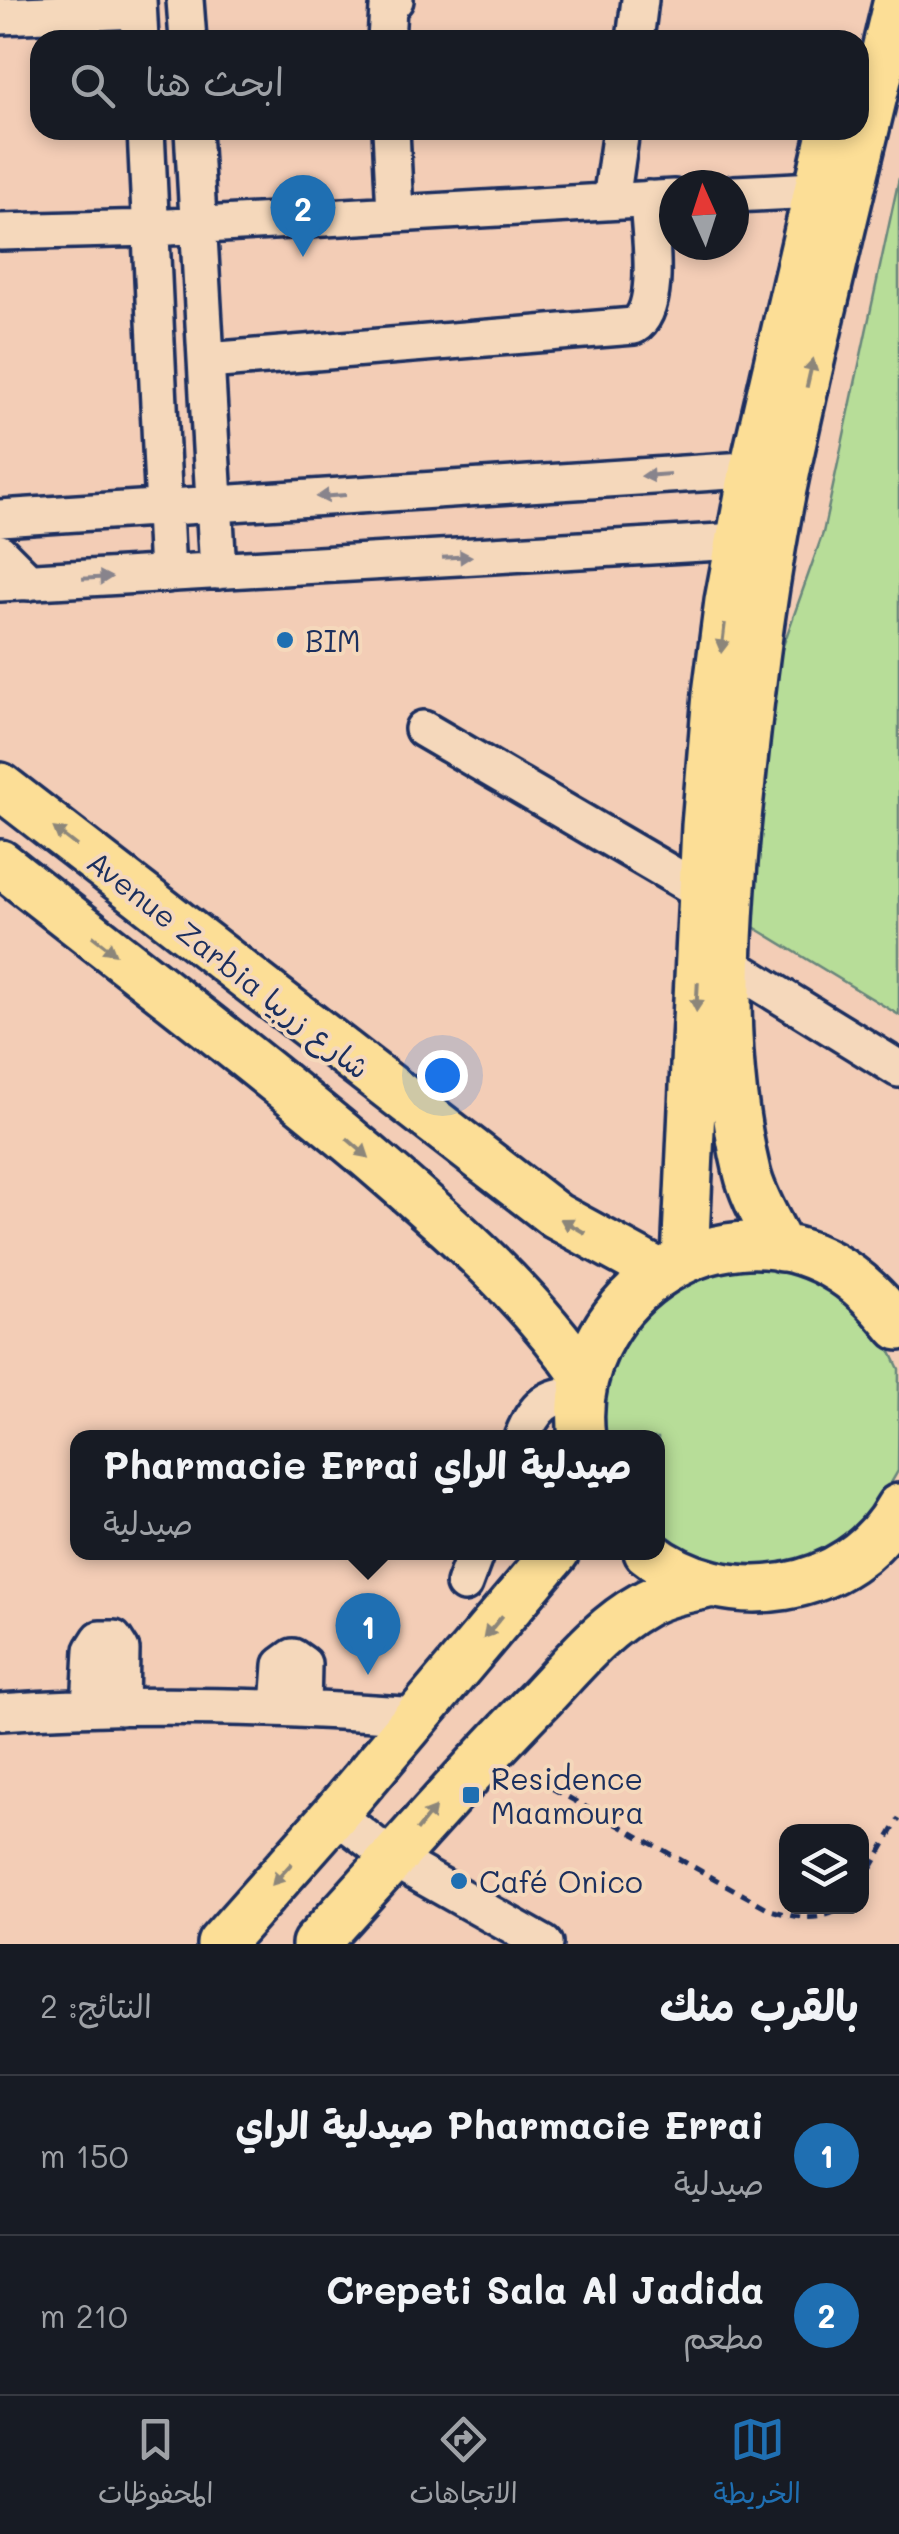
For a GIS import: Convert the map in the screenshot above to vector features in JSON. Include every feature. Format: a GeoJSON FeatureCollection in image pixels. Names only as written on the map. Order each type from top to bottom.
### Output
{"type":"FeatureCollection","features":[{"type":"Feature","properties":{"kind":"main road"},"geometry":{"type":"LineString","coordinates":[[858,30],[865,0]]}},
{"type":"Feature","properties":{"kind":"main road"},"geometry":{"type":"LineString","coordinates":[[869,100],[896,0]]}},
{"type":"Feature","properties":{"kind":"main road"},"geometry":{"type":"LineString","coordinates":[[672,1266],[716,694],[756,542],[815,190],[828,140]]}},
{"type":"Feature","properties":{"kind":"main road"},"geometry":{"type":"LineString","coordinates":[[770,468],[858,140]]}},
{"type":"Feature","properties":{"kind":"main road"},"geometry":{"type":"LineString","coordinates":[[756,542],[745,750],[732,863],[729,964],[733,1070],[748,1177],[781,1248]]}},
{"type":"Feature","properties":{"kind":"main road","name":"Avenue Zarbia شارع زربيا"},"geometry":{"type":"LineString","coordinates":[[0,786],[556,1216],[672,1266]]}},
{"type":"Feature","properties":{"kind":"main road","name":"Avenue Zarbia شارع زربيا"},"geometry":{"type":"LineString","coordinates":[[0,862],[328,1123],[459,1235],[535,1311],[583,1403]]}},
{"type":"Feature","properties":{"kind":"main road"},"geometry":{"type":"LineString","coordinates":[[583,1403],[596,1344],[614,1314],[672,1266],[716,1250],[748,1246],[781,1248],[829,1264],[871,1292],[899,1327]]}},
{"type":"Feature","properties":{"kind":"main road"},"geometry":{"type":"LineString","coordinates":[[657,1560],[708,1584],[734,1590],[762,1590],[817,1579],[862,1554],[899,1507]]}},
{"type":"Feature","properties":{"kind":"main road"},"geometry":{"type":"LineString","coordinates":[[220,1944],[549,1560]]}},
{"type":"Feature","properties":{"kind":"main road"},"geometry":{"type":"LineString","coordinates":[[315,1944],[393,1860],[434,1808],[618,1621],[664,1595],[708,1584]]}},
{"type":"Feature","properties":{"kind":"street"},"geometry":{"type":"LineString","coordinates":[[185,0],[187,30]]}},
{"type":"Feature","properties":{"kind":"street"},"geometry":{"type":"LineString","coordinates":[[387,30],[388,8],[395,0]]}},
{"type":"Feature","properties":{"kind":"street"},"geometry":{"type":"LineString","coordinates":[[636,30],[640,0]]}},
{"type":"Feature","properties":{"kind":"street"},"geometry":{"type":"LineString","coordinates":[[0,16],[139,17]]}},
{"type":"Feature","properties":{"kind":"street"},"geometry":{"type":"LineString","coordinates":[[147,140],[167,574]]}},
{"type":"Feature","properties":{"kind":"street"},"geometry":{"type":"LineString","coordinates":[[194,140],[218,571]]}},
{"type":"Feature","properties":{"kind":"street"},"geometry":{"type":"LineString","coordinates":[[391,140],[395,214]]}},
{"type":"Feature","properties":{"kind":"street"},"geometry":{"type":"LineString","coordinates":[[611,201],[620,140]]}},
{"type":"Feature","properties":{"kind":"street"},"geometry":{"type":"LineString","coordinates":[[749,193],[815,190]]}},
{"type":"Feature","properties":{"kind":"street"},"geometry":{"type":"LineString","coordinates":[[0,232],[152,228],[659,198]]}},
{"type":"Feature","properties":{"kind":"street"},"geometry":{"type":"LineString","coordinates":[[207,361],[634,326],[642,321],[650,304],[659,217]]}},
{"type":"Feature","properties":{"kind":"street"},"geometry":{"type":"LineString","coordinates":[[0,518],[770,468]]}},
{"type":"Feature","properties":{"kind":"street"},"geometry":{"type":"LineString","coordinates":[[0,552],[14,582],[756,542]]}},
{"type":"Feature","properties":{"kind":"street"},"geometry":{"type":"LineString","coordinates":[[423,729],[702,892]]}},
{"type":"Feature","properties":{"kind":"street"},"geometry":{"type":"LineString","coordinates":[[729,964],[899,1069]]}},
{"type":"Feature","properties":{"kind":"street"},"geometry":{"type":"LineString","coordinates":[[525,1430],[533,1412],[554,1396],[583,1403]]}},
{"type":"Feature","properties":{"kind":"street"},"geometry":{"type":"LineString","coordinates":[[0,1712],[105,1707],[290,1707],[418,1716]]}},
{"type":"Feature","properties":{"kind":"street"},"geometry":{"type":"LineString","coordinates":[[335,1814],[393,1860],[544,1944]]}},
{"type":"Feature","properties":{"kind":"path"},"geometry":{"type":"LineString","coordinates":[[488,1751],[570,1800],[779,1912]]}},
{"type":"Feature","properties":{"kind":"path"},"geometry":{"type":"LineString","coordinates":[[869,1872],[899,1820]]}},
{"type":"Feature","properties":{"kind":"path"},"geometry":{"type":"LineString","coordinates":[[786,1914],[801,1918],[824,1918],[831,1914]]}},
{"type":"Feature","properties":{"kind":"green space"},"geometry":{"type":"Polygon","coordinates":[[[899,178],[899,1015],[696,892],[823,533],[899,178]]]}},
{"type":"Feature","properties":{"kind":"green space"},"geometry":{"type":"Polygon","coordinates":[[[752,1262],[801,1270],[845,1293],[880,1329],[899,1369],[898,1471],[873,1514],[835,1547],[787,1568],[735,1571],[684,1556],[665,1543],[665,1430],[598,1430],[600,1381],[656,1295],[702,1270],[752,1262]]]}},
{"type":"Feature","properties":{"kind":"place","name":"Crepeti Sala Al Jadida"},"geometry":{"type":"Point","coordinates":[303,257]}},
{"type":"Feature","properties":{"kind":"place","name":"BIM"},"geometry":{"type":"Point","coordinates":[285,640]}},
{"type":"Feature","properties":{"kind":"place","name":"Pharmacie Errai صيدلية الراي"},"geometry":{"type":"Point","coordinates":[368,1675]}},
{"type":"Feature","properties":{"kind":"place","name":"Residence Maamoura"},"geometry":{"type":"Point","coordinates":[471,1795]}},
{"type":"Feature","properties":{"kind":"place","name":"Café Onico"},"geometry":{"type":"Point","coordinates":[459,1881]}}]}
